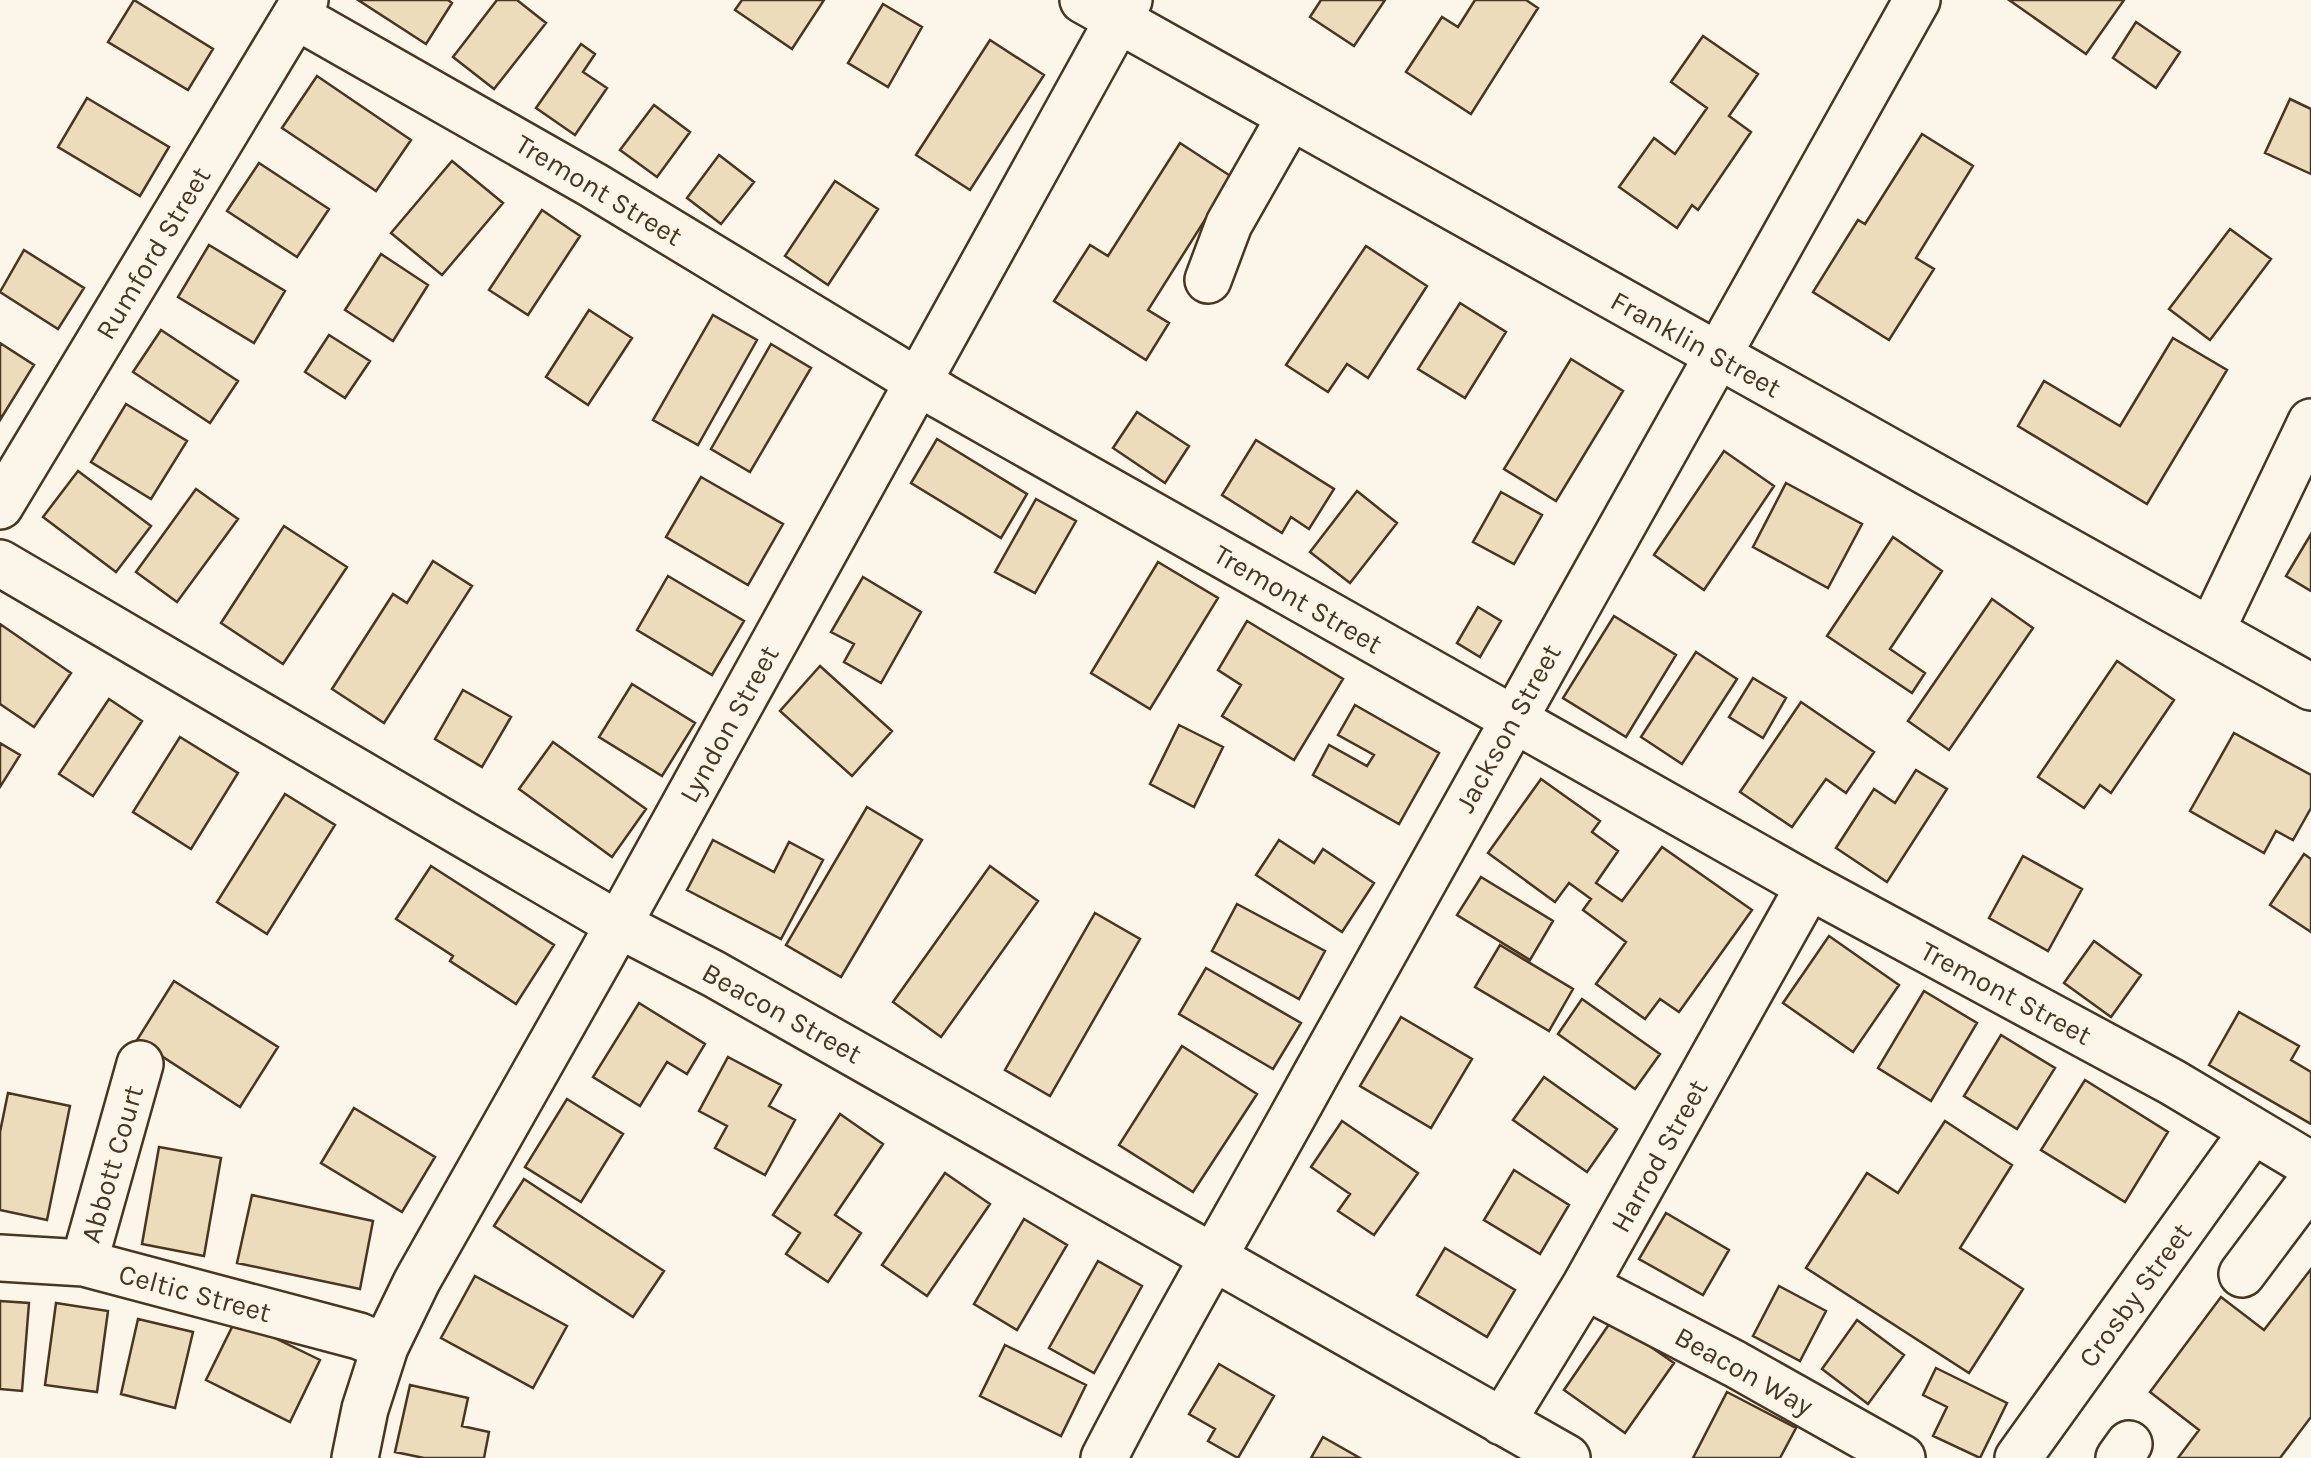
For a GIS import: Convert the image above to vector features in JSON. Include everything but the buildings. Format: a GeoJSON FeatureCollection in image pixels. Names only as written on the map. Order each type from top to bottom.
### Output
{"type":"FeatureCollection","features":[{"type":"Feature","properties":{"kind":"street","name":"Jackson Street"},"geometry":{"type":"LineString","coordinates":[[1104,1458],[1512,720],[1917,0]]}},
{"type":"Feature","properties":{"kind":"street","name":"Franklin Street"},"geometry":{"type":"LineString","coordinates":[[1110,7],[1290,117],[2311,687]]}},
{"type":"Feature","properties":{"kind":"street","name":"Lyndon Street"},"geometry":{"type":"LineString","coordinates":[[355,1458],[365,1408],[386,1347],[427,1264],[918,383],[1110,7]]}},
{"type":"Feature","properties":{"kind":"street","name":"Tremont Street"},"geometry":{"type":"LineString","coordinates":[[300,8],[918,383],[1809,886],[2172,1082],[2311,1165]]}},
{"type":"Feature","properties":{"kind":"street","name":"Rumford Street"},"geometry":{"type":"LineString","coordinates":[[0,506],[300,8]]}},
{"type":"Feature","properties":{"kind":"street"},"geometry":{"type":"LineString","coordinates":[[1208,280],[1229,224],[1290,117]]}},
{"type":"Feature","properties":{"kind":"street"},"geometry":{"type":"LineString","coordinates":[[2211,631],[2311,422]]}},
{"type":"Feature","properties":{"kind":"street","name":"Beacon Street"},"geometry":{"type":"LineString","coordinates":[[0,563],[619,924],[714,974],[1567,1458]]}},
{"type":"Feature","properties":{"kind":"street","name":"Harrod Street"},"geometry":{"type":"LineString","coordinates":[[1502,1422],[1586,1286],[1809,886]]}},
{"type":"Feature","properties":{"kind":"street","name":"Abbott Court"},"geometry":{"type":"LineString","coordinates":[[84,1263],[140,1064]]}},
{"type":"Feature","properties":{"kind":"street","name":"Crosby Street"},"geometry":{"type":"LineString","coordinates":[[2018,1458],[2252,1132]]}},
{"type":"Feature","properties":{"kind":"street"},"geometry":{"type":"LineString","coordinates":[[2242,1274],[2311,1182]]}},
{"type":"Feature","properties":{"kind":"street","name":"Celtic Street"},"geometry":{"type":"LineString","coordinates":[[0,1258],[84,1263],[359,1336],[386,1347]]}},
{"type":"Feature","properties":{"kind":"street","name":"Beacon Way"},"geometry":{"type":"LineString","coordinates":[[1586,1286],[1902,1458]]}}]}
